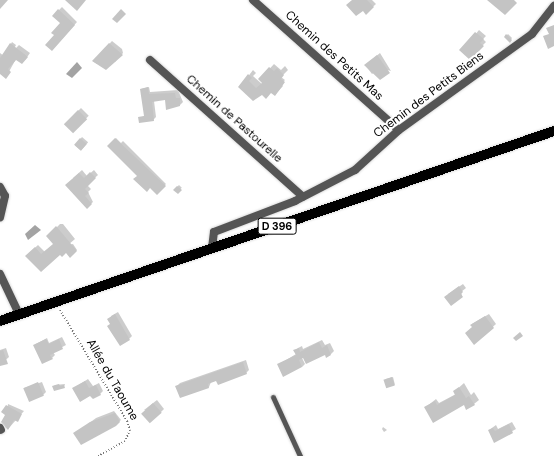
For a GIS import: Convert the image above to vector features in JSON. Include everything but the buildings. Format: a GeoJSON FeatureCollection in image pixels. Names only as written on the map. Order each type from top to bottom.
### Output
{"type":"FeatureCollection","features":[{"type":"Feature","properties":{"kind":"main road","name":"D 396"},"geometry":{"type":"LineString","coordinates":[[0,321],[554,131]]}},
{"type":"Feature","properties":{"kind":"street","name":"Chemin des Petits Mas"},"geometry":{"type":"LineString","coordinates":[[253,0],[399,130]]}},
{"type":"Feature","properties":{"kind":"street","name":"Chemin des Petits Biens"},"geometry":{"type":"LineString","coordinates":[[212,248],[214,232],[303,197],[355,170],[399,130],[532,34],[554,6]]}},
{"type":"Feature","properties":{"kind":"street","name":"Chemin de Pastourelle"},"geometry":{"type":"LineString","coordinates":[[150,60],[303,197]]}},
{"type":"Feature","properties":{"kind":"street"},"geometry":{"type":"LineString","coordinates":[[0,188],[5,196],[0,217]]}},
{"type":"Feature","properties":{"kind":"street"},"geometry":{"type":"LineString","coordinates":[[0,274],[3,285],[19,314]]}},
{"type":"Feature","properties":{"kind":"lane"},"geometry":{"type":"LineString","coordinates":[[273,397],[300,456]]}},
{"type":"Feature","properties":{"kind":"path","name":"Allée du Taoume"},"geometry":{"type":"LineString","coordinates":[[55,301],[127,421],[130,430],[125,441],[98,456]]}},
{"type":"Feature","properties":{"kind":"shaded area"},"geometry":{"type":"Polygon","coordinates":[[[77,62],[82,68],[72,78],[66,74],[77,62]]]}},
{"type":"Feature","properties":{"kind":"shaded area"},"geometry":{"type":"Polygon","coordinates":[[[35,225],[41,230],[28,240],[25,234],[35,225]]]}}]}
